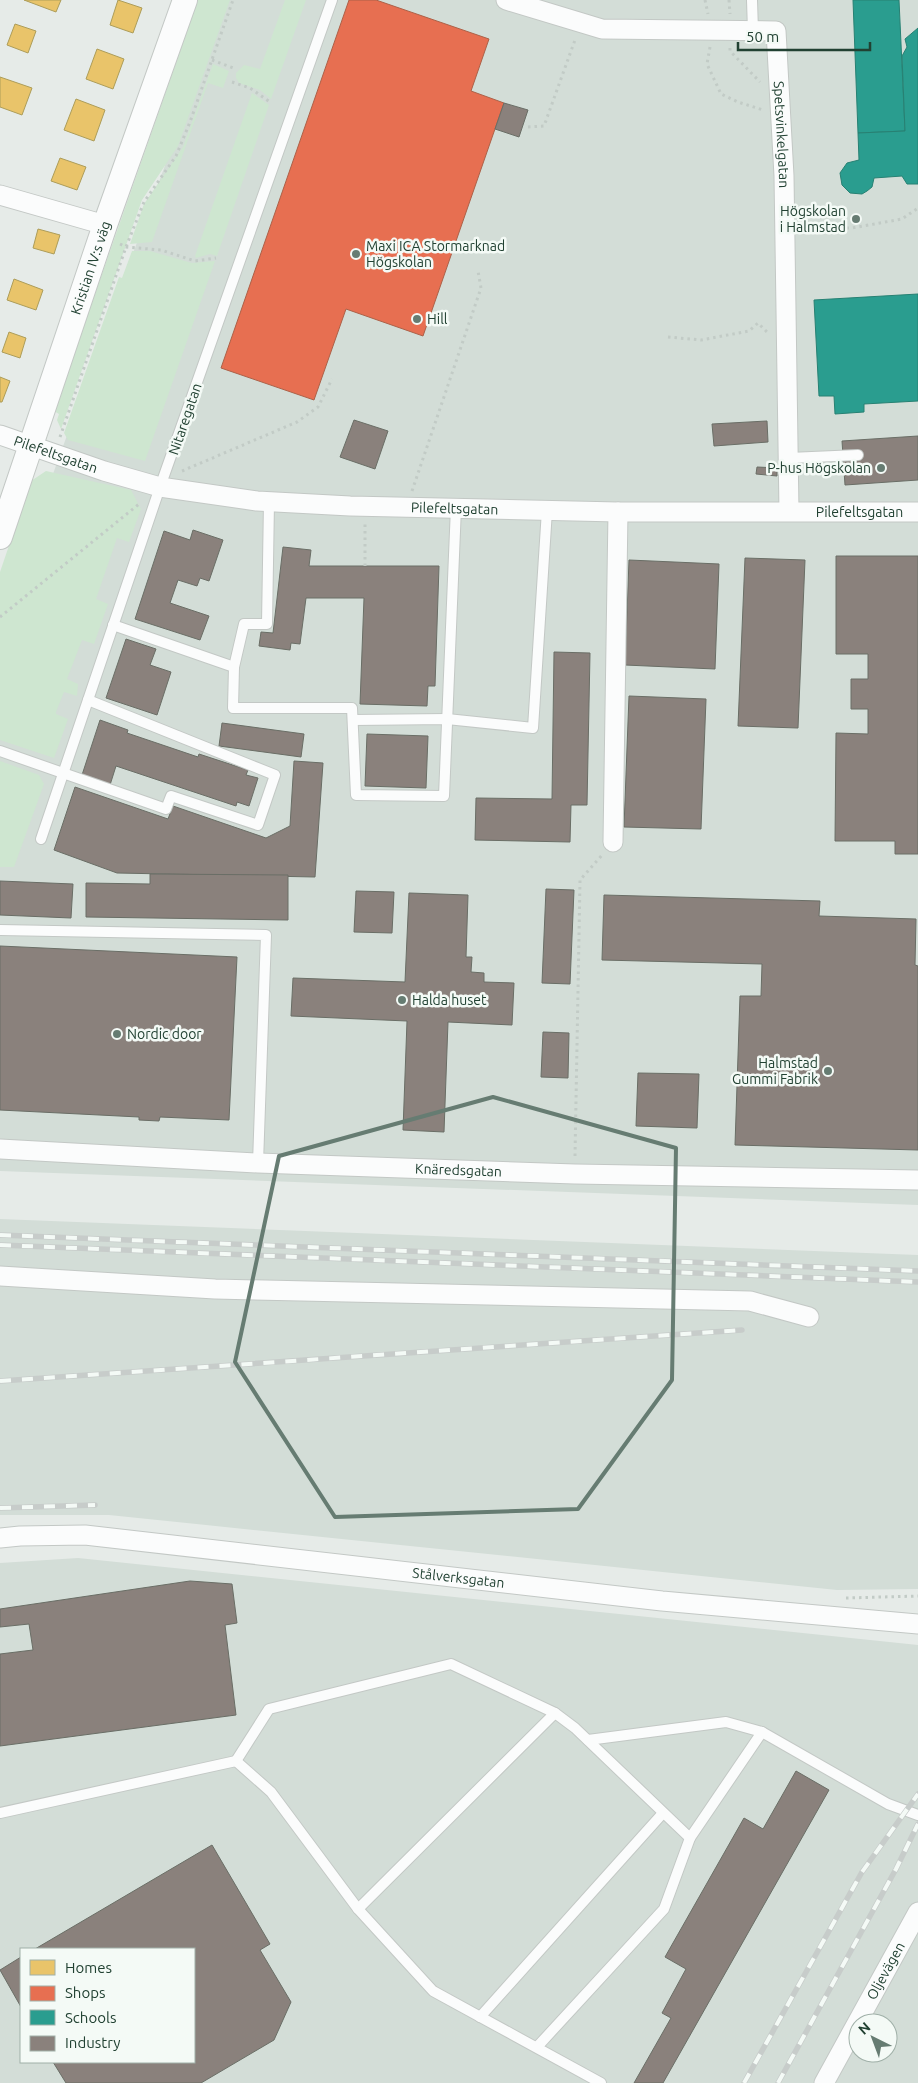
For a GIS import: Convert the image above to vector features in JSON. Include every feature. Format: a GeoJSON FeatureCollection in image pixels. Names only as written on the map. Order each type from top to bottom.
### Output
{"type":"FeatureCollection","features":[{"type":"Feature","properties":{"kind":"street","name":"Kristian IV:s väg"},"geometry":{"type":"LineString","coordinates":[[0,537],[7,489],[30,447],[105,225],[186,0]]}},
{"type":"Feature","properties":{"kind":"street","name":"Spetsvinkelgatan"},"geometry":{"type":"LineString","coordinates":[[506,0],[602,28],[776,31],[786,230],[789,511]]}},
{"type":"Feature","properties":{"kind":"street"},"geometry":{"type":"LineString","coordinates":[[0,195],[105,225]]}},
{"type":"Feature","properties":{"kind":"street","name":"Pilefeltsgatan"},"geometry":{"type":"LineString","coordinates":[[0,435],[30,447],[160,487],[269,502],[618,512],[918,512]]}},
{"type":"Feature","properties":{"kind":"street"},"geometry":{"type":"LineString","coordinates":[[613,842],[618,512]]}},
{"type":"Feature","properties":{"kind":"street","name":"Knäredsgatan"},"geometry":{"type":"LineString","coordinates":[[0,1149],[258,1163],[575,1174],[918,1180]]}},
{"type":"Feature","properties":{"kind":"street"},"geometry":{"type":"LineString","coordinates":[[0,1276],[216,1289],[750,1301],[808,1317]]}},
{"type":"Feature","properties":{"kind":"street","name":"Stålverksgatan"},"geometry":{"type":"LineString","coordinates":[[0,1538],[85,1534],[662,1601],[918,1624]]}},
{"type":"Feature","properties":{"kind":"street","name":"Oljevägen"},"geometry":{"type":"LineString","coordinates":[[824,2083],[918,1912]]}},
{"type":"Feature","properties":{"kind":"lane","name":"Nitaregatan"},"geometry":{"type":"LineString","coordinates":[[41,839],[160,487],[332,0]]}},
{"type":"Feature","properties":{"kind":"lane"},"geometry":{"type":"LineString","coordinates":[[752,0],[753,31]]}},
{"type":"Feature","properties":{"kind":"lane"},"geometry":{"type":"LineString","coordinates":[[788,458],[858,455]]}},
{"type":"Feature","properties":{"kind":"lane"},"geometry":{"type":"LineString","coordinates":[[269,502],[267,624],[244,624],[234,667],[232,708],[352,708],[356,795],[444,796],[456,508]]}},
{"type":"Feature","properties":{"kind":"lane"},"geometry":{"type":"LineString","coordinates":[[353,720],[447,719],[533,728],[547,510]]}},
{"type":"Feature","properties":{"kind":"lane"},"geometry":{"type":"LineString","coordinates":[[113,625],[234,667]]}},
{"type":"Feature","properties":{"kind":"lane"},"geometry":{"type":"LineString","coordinates":[[0,751],[166,809],[170,796],[258,825],[275,775],[88,700]]}},
{"type":"Feature","properties":{"kind":"lane"},"geometry":{"type":"LineString","coordinates":[[0,930],[266,935],[258,1163]]}},
{"type":"Feature","properties":{"kind":"lane"},"geometry":{"type":"LineString","coordinates":[[0,1813],[236,1760],[270,1709],[451,1664],[555,1713],[588,1740],[690,1838]]}},
{"type":"Feature","properties":{"kind":"lane"},"geometry":{"type":"LineString","coordinates":[[358,1909],[555,1713]]}},
{"type":"Feature","properties":{"kind":"lane"},"geometry":{"type":"LineString","coordinates":[[588,1740],[726,1722],[762,1732],[888,1804],[918,1815]]}},
{"type":"Feature","properties":{"kind":"lane"},"geometry":{"type":"LineString","coordinates":[[537,2046],[664,1909],[690,1838],[762,1732]]}},
{"type":"Feature","properties":{"kind":"lane"},"geometry":{"type":"LineString","coordinates":[[236,1760],[271,1792],[358,1909],[433,1991],[537,2046],[601,2083]]}},
{"type":"Feature","properties":{"kind":"lane"},"geometry":{"type":"LineString","coordinates":[[480,2017],[663,1813]]}},
{"type":"Feature","properties":{"kind":"path"},"geometry":{"type":"LineString","coordinates":[[54,454],[126,247],[144,202],[176,156],[233,0]]}},
{"type":"Feature","properties":{"kind":"path"},"geometry":{"type":"LineString","coordinates":[[705,0],[730,51],[760,80],[761,88]]}},
{"type":"Feature","properties":{"kind":"path"},"geometry":{"type":"LineString","coordinates":[[729,0],[721,30],[707,64],[721,94],[738,102],[764,110]]}},
{"type":"Feature","properties":{"kind":"path"},"geometry":{"type":"LineString","coordinates":[[528,126],[544,126],[581,22]]}},
{"type":"Feature","properties":{"kind":"path"},"geometry":{"type":"LineString","coordinates":[[212,60],[236,69]]}},
{"type":"Feature","properties":{"kind":"path"},"geometry":{"type":"LineString","coordinates":[[232,82],[250,88],[270,102]]}},
{"type":"Feature","properties":{"kind":"path"},"geometry":{"type":"LineString","coordinates":[[763,103],[765,119]]}},
{"type":"Feature","properties":{"kind":"path"},"geometry":{"type":"LineString","coordinates":[[786,230],[852,228],[902,219],[918,208]]}},
{"type":"Feature","properties":{"kind":"path"},"geometry":{"type":"LineString","coordinates":[[105,225],[113,241],[126,247],[161,250],[195,261],[216,258]]}},
{"type":"Feature","properties":{"kind":"path"},"geometry":{"type":"LineString","coordinates":[[406,507],[481,288],[478,271]]}},
{"type":"Feature","properties":{"kind":"path"},"geometry":{"type":"LineString","coordinates":[[668,338],[701,340],[750,331],[758,322],[772,337],[788,345]]}},
{"type":"Feature","properties":{"kind":"path"},"geometry":{"type":"LineString","coordinates":[[365,566],[366,506]]}},
{"type":"Feature","properties":{"kind":"path"},"geometry":{"type":"LineString","coordinates":[[575,1174],[580,880],[613,842]]}},
{"type":"Feature","properties":{"kind":"highlighted area"},"geometry":{"type":"Polygon","coordinates":[[[493,1097],[676,1148],[672,1380],[578,1509],[335,1517],[235,1362],[279,1156],[493,1097]]]}},
{"type":"Feature","properties":{"kind":"shaded area"},"geometry":{"type":"Polygon","coordinates":[[[225,0],[918,0],[918,1205],[0,1171],[0,620],[225,0]]]}},
{"type":"Feature","properties":{"kind":"shaded area"},"geometry":{"type":"Polygon","coordinates":[[[0,1219],[918,1255],[918,1589],[837,1590],[109,1515],[0,1515],[0,1219]]]}},
{"type":"Feature","properties":{"kind":"shaded area"},"geometry":{"type":"Polygon","coordinates":[[[78,1558],[918,1645],[918,2083],[0,2083],[0,1563],[78,1558]]]}},
{"type":"Feature","properties":{"kind":"green space"},"geometry":{"type":"Polygon","coordinates":[[[198,0],[230,0],[178,146],[142,200],[61,429],[57,420],[59,414],[54,411],[198,0]]]}},
{"type":"Feature","properties":{"kind":"green space"},"geometry":{"type":"Polygon","coordinates":[[[285,0],[306,0],[271,99],[260,90],[239,83],[236,73],[244,65],[260,69],[285,0]]]}},
{"type":"Feature","properties":{"kind":"green space"},"geometry":{"type":"Polygon","coordinates":[[[213,64],[229,71],[223,88],[208,83],[152,242],[130,244],[144,204],[183,147],[213,64]]]}},
{"type":"Feature","properties":{"kind":"green space"},"geometry":{"type":"Polygon","coordinates":[[[252,93],[269,105],[217,256],[210,254],[196,258],[195,256],[252,93]]]}},
{"type":"Feature","properties":{"kind":"green space"},"geometry":{"type":"Polygon","coordinates":[[[132,251],[150,251],[192,263],[215,261],[145,461],[68,440],[64,433],[119,277],[122,278],[132,251]]]}},
{"type":"Feature","properties":{"kind":"green space"},"geometry":{"type":"Polygon","coordinates":[[[46,471],[131,490],[141,509],[129,542],[117,538],[96,599],[108,604],[94,644],[82,640],[67,679],[78,684],[77,696],[64,692],[56,712],[56,714],[68,719],[54,758],[0,740],[0,572],[31,481],[46,471]]]}},
{"type":"Feature","properties":{"kind":"green space"},"geometry":{"type":"Polygon","coordinates":[[[0,761],[39,775],[44,784],[14,867],[0,867],[0,761]]]}},
{"type":"Feature","properties":{"kind":"building: Homes"},"geometry":{"type":"Polygon","coordinates":[[[24,0],[61,0],[56,12],[24,0]]]}},
{"type":"Feature","properties":{"kind":"building: Homes"},"geometry":{"type":"Polygon","coordinates":[[[118,0],[142,8],[133,33],[110,25],[118,0]]]}},
{"type":"Feature","properties":{"kind":"building: Homes"},"geometry":{"type":"Polygon","coordinates":[[[15,24],[36,31],[28,53],[7,45],[15,24]]]}},
{"type":"Feature","properties":{"kind":"building: Homes"},"geometry":{"type":"Polygon","coordinates":[[[97,49],[124,59],[113,89],[86,79],[97,49]]]}},
{"type":"Feature","properties":{"kind":"building: Homes"},"geometry":{"type":"Polygon","coordinates":[[[0,77],[32,88],[22,115],[0,107],[0,77]]]}},
{"type":"Feature","properties":{"kind":"building: Homes"},"geometry":{"type":"Polygon","coordinates":[[[76,99],[105,110],[94,141],[64,130],[76,99]]]}},
{"type":"Feature","properties":{"kind":"building: Homes"},"geometry":{"type":"Polygon","coordinates":[[[60,158],[86,167],[77,190],[51,181],[60,158]]]}},
{"type":"Feature","properties":{"kind":"building: Homes"},"geometry":{"type":"Polygon","coordinates":[[[38,229],[60,235],[54,254],[33,248],[38,229]]]}},
{"type":"Feature","properties":{"kind":"building: Homes"},"geometry":{"type":"Polygon","coordinates":[[[14,279],[43,290],[36,310],[7,300],[14,279]]]}},
{"type":"Feature","properties":{"kind":"building: Homes"},"geometry":{"type":"Polygon","coordinates":[[[9,332],[26,338],[20,358],[2,352],[9,332]]]}},
{"type":"Feature","properties":{"kind":"building: Homes"},"geometry":{"type":"Polygon","coordinates":[[[0,377],[10,381],[2,402],[0,402],[0,377]]]}},
{"type":"Feature","properties":{"kind":"building: Shops","name":"Maxi ICA Stormarknad Högskolan"},"geometry":{"type":"Polygon","coordinates":[[[349,0],[376,0],[489,39],[471,91],[504,103],[423,336],[346,309],[314,400],[221,368],[349,0]]]}},
{"type":"Feature","properties":{"kind":"building: Schools"},"geometry":{"type":"Polygon","coordinates":[[[853,0],[899,0],[905,131],[858,133],[853,0]]]}},
{"type":"Feature","properties":{"kind":"building: Schools"},"geometry":{"type":"Polygon","coordinates":[[[918,28],[918,184],[907,184],[902,176],[874,178],[872,187],[867,191],[862,194],[850,193],[842,185],[840,173],[847,163],[859,160],[858,133],[905,131],[902,56],[907,47],[905,39],[918,28]]]}},
{"type":"Feature","properties":{"kind":"building: Schools"},"geometry":{"type":"Polygon","coordinates":[[[918,294],[918,401],[864,404],[864,412],[835,414],[834,396],[819,396],[814,300],[918,294]]]}},
{"type":"Feature","properties":{"kind":"building: Industry"},"geometry":{"type":"Polygon","coordinates":[[[504,103],[528,110],[519,137],[495,129],[504,103]]]}},
{"type":"Feature","properties":{"kind":"building: Industry"},"geometry":{"type":"Polygon","coordinates":[[[354,420],[388,431],[375,469],[340,457],[354,420]]]}},
{"type":"Feature","properties":{"kind":"building: Industry"},"geometry":{"type":"Polygon","coordinates":[[[767,421],[768,442],[714,446],[712,424],[767,421]]]}},
{"type":"Feature","properties":{"kind":"building: Industry","name":"P-hus Högskolan"},"geometry":{"type":"Polygon","coordinates":[[[918,436],[918,480],[845,485],[842,441],[918,436]]]}},
{"type":"Feature","properties":{"kind":"building: Industry"},"geometry":{"type":"Polygon","coordinates":[[[757,467],[777,468],[777,476],[756,474],[757,467]]]}},
{"type":"Feature","properties":{"kind":"building: Industry"},"geometry":{"type":"Polygon","coordinates":[[[193,530],[223,540],[209,581],[200,578],[197,586],[178,580],[170,603],[209,616],[200,640],[135,619],[164,531],[190,540],[193,530]]]}},
{"type":"Feature","properties":{"kind":"building: Industry"},"geometry":{"type":"Polygon","coordinates":[[[283,547],[311,550],[309,566],[439,566],[435,686],[428,686],[427,706],[360,704],[364,598],[306,598],[300,644],[291,643],[290,650],[259,646],[261,632],[273,633],[283,547]]]}},
{"type":"Feature","properties":{"kind":"building: Industry"},"geometry":{"type":"Polygon","coordinates":[[[836,556],[918,556],[918,854],[895,854],[895,841],[835,841],[836,733],[868,734],[868,709],[851,709],[851,679],[868,679],[868,654],[836,654],[836,556]]]}},
{"type":"Feature","properties":{"kind":"building: Industry"},"geometry":{"type":"Polygon","coordinates":[[[745,558],[805,560],[798,728],[738,726],[745,558]]]}},
{"type":"Feature","properties":{"kind":"building: Industry"},"geometry":{"type":"Polygon","coordinates":[[[629,560],[719,564],[715,669],[625,665],[629,560]]]}},
{"type":"Feature","properties":{"kind":"building: Industry"},"geometry":{"type":"Polygon","coordinates":[[[126,639],[156,649],[150,665],[171,672],[157,715],[106,698],[126,639]]]}},
{"type":"Feature","properties":{"kind":"building: Industry"},"geometry":{"type":"Polygon","coordinates":[[[554,652],[590,653],[587,805],[571,805],[570,842],[475,840],[476,798],[552,799],[554,652]]]}},
{"type":"Feature","properties":{"kind":"building: Industry"},"geometry":{"type":"Polygon","coordinates":[[[629,696],[706,699],[701,829],[624,827],[629,696]]]}},
{"type":"Feature","properties":{"kind":"building: Industry"},"geometry":{"type":"Polygon","coordinates":[[[100,720],[128,730],[127,733],[198,757],[199,754],[248,770],[246,775],[258,778],[249,806],[237,802],[236,806],[116,766],[110,785],[82,775],[100,720]]]}},
{"type":"Feature","properties":{"kind":"building: Industry"},"geometry":{"type":"Polygon","coordinates":[[[222,723],[304,734],[301,757],[219,746],[222,723]]]}},
{"type":"Feature","properties":{"kind":"building: Industry"},"geometry":{"type":"Polygon","coordinates":[[[367,734],[428,736],[426,788],[365,786],[367,734]]]}},
{"type":"Feature","properties":{"kind":"building: Industry"},"geometry":{"type":"Polygon","coordinates":[[[294,761],[323,763],[315,877],[117,873],[54,850],[75,787],[168,819],[173,806],[266,838],[290,826],[294,761]]]}},
{"type":"Feature","properties":{"kind":"building: Industry"},"geometry":{"type":"Polygon","coordinates":[[[150,874],[288,875],[288,920],[86,917],[86,883],[150,884],[150,874]]]}},
{"type":"Feature","properties":{"kind":"building: Industry"},"geometry":{"type":"Polygon","coordinates":[[[0,881],[73,884],[71,918],[0,915],[0,881]]]}},
{"type":"Feature","properties":{"kind":"building: Industry"},"geometry":{"type":"Polygon","coordinates":[[[546,889],[574,890],[570,984],[542,983],[546,889]]]}},
{"type":"Feature","properties":{"kind":"building: Industry"},"geometry":{"type":"Polygon","coordinates":[[[356,891],[394,892],[392,933],[354,932],[356,891]]]}},
{"type":"Feature","properties":{"kind":"building: Industry","name":"Halda huset"},"geometry":{"type":"Polygon","coordinates":[[[409,893],[468,895],[466,957],[472,957],[471,972],[484,973],[484,982],[514,983],[512,1025],[448,1022],[444,1132],[403,1130],[407,1021],[291,1016],[293,978],[405,982],[409,893]]]}},
{"type":"Feature","properties":{"kind":"building: Industry","name":"Halmstad Gummi Fabrik"},"geometry":{"type":"Polygon","coordinates":[[[604,895],[820,901],[819,916],[916,919],[915,965],[918,966],[918,1150],[735,1145],[740,996],[761,996],[762,964],[602,960],[604,895]]]}},
{"type":"Feature","properties":{"kind":"building: Industry","name":"Nordic door"},"geometry":{"type":"Polygon","coordinates":[[[0,946],[237,957],[229,1120],[160,1117],[159,1121],[139,1120],[139,1117],[0,1110],[0,946]]]}},
{"type":"Feature","properties":{"kind":"building: Industry"},"geometry":{"type":"Polygon","coordinates":[[[543,1032],[569,1033],[568,1078],[541,1077],[543,1032]]]}},
{"type":"Feature","properties":{"kind":"building: Industry"},"geometry":{"type":"Polygon","coordinates":[[[638,1073],[699,1074],[697,1128],[636,1126],[638,1073]]]}},
{"type":"Feature","properties":{"kind":"building: Industry"},"geometry":{"type":"Polygon","coordinates":[[[190,1581],[232,1584],[237,1623],[225,1625],[236,1715],[0,1746],[0,1654],[33,1650],[29,1624],[0,1627],[0,1609],[190,1581]]]}},
{"type":"Feature","properties":{"kind":"building: Industry"},"geometry":{"type":"Polygon","coordinates":[[[796,1771],[829,1790],[663,2083],[634,2083],[671,2018],[662,2013],[686,1969],[665,1957],[744,1818],[763,1829],[796,1771]]]}},
{"type":"Feature","properties":{"kind":"building: Industry"},"geometry":{"type":"Polygon","coordinates":[[[212,1845],[270,1944],[260,1950],[291,2002],[274,2040],[201,2083],[66,2083],[54,2063],[195,2063],[195,1948],[37,1948],[212,1845]]]}},
{"type":"Feature","properties":{"kind":"building: Industry"},"geometry":{"type":"Polygon","coordinates":[[[20,1958],[20,2005],[0,1970],[20,1958]]]}},
{"type":"Feature","properties":{"kind":"railway"},"geometry":{"type":"LineString","coordinates":[[0,1235],[918,1271]]}},
{"type":"Feature","properties":{"kind":"railway"},"geometry":{"type":"LineString","coordinates":[[0,1245],[918,1282]]}},
{"type":"Feature","properties":{"kind":"railway"},"geometry":{"type":"LineString","coordinates":[[0,1381],[742,1330]]}},
{"type":"Feature","properties":{"kind":"railway"},"geometry":{"type":"LineString","coordinates":[[0,1508],[95,1505]]}},
{"type":"Feature","properties":{"kind":"railway"},"geometry":{"type":"LineString","coordinates":[[744,2083],[862,1872],[918,1794]]}},
{"type":"Feature","properties":{"kind":"railway"},"geometry":{"type":"LineString","coordinates":[[778,2083],[896,1869],[918,1824]]}},
{"type":"Feature","properties":{"kind":"place","name":"Högskolan i Halmstad"},"geometry":{"type":"Point","coordinates":[856,219]}},
{"type":"Feature","properties":{"kind":"place","name":"Maxi ICA Stormarknad Högskolan"},"geometry":{"type":"Point","coordinates":[356,254]}},
{"type":"Feature","properties":{"kind":"place","name":"Hill"},"geometry":{"type":"Point","coordinates":[417,319]}},
{"type":"Feature","properties":{"kind":"place","name":"P-hus Högskolan"},"geometry":{"type":"Point","coordinates":[881,468]}},
{"type":"Feature","properties":{"kind":"place","name":"Halda huset"},"geometry":{"type":"Point","coordinates":[402,1000]}},
{"type":"Feature","properties":{"kind":"place","name":"Nordic door"},"geometry":{"type":"Point","coordinates":[117,1034]}},
{"type":"Feature","properties":{"kind":"place","name":"Halmstad Gummi Fabrik"},"geometry":{"type":"Point","coordinates":[828,1071]}}]}
